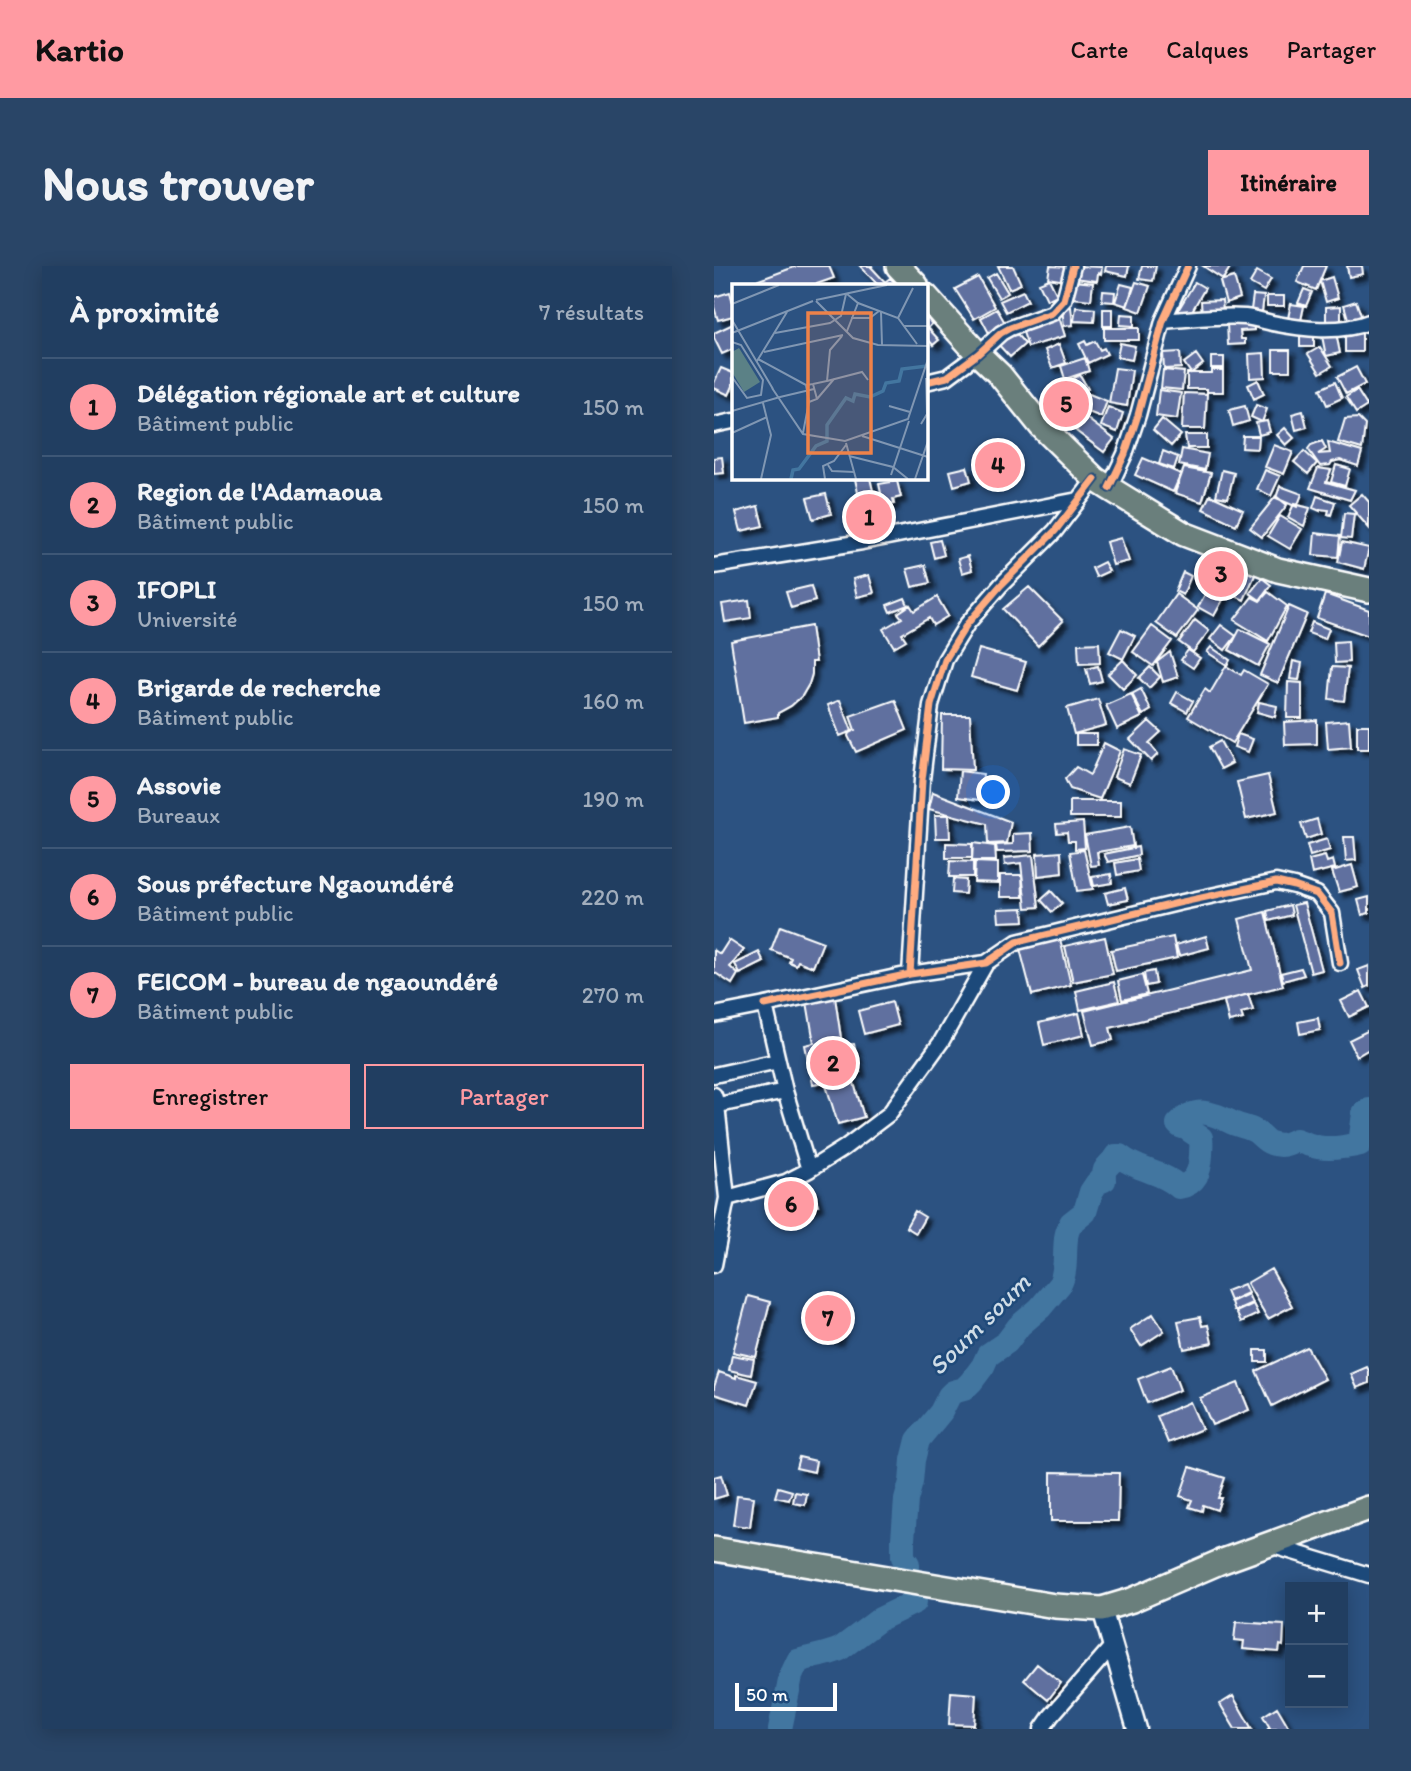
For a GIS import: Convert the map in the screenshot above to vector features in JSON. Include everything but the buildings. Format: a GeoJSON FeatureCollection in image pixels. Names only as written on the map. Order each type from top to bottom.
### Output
{"type":"FeatureCollection","features":[{"type":"Feature","properties":{"kind":"main road"},"geometry":{"type":"LineString","coordinates":[[898,266],[915,284]]}},
{"type":"Feature","properties":{"kind":"main road"},"geometry":{"type":"LineString","coordinates":[[928,298],[1000,375],[1041,426],[1102,483],[1184,534],[1278,570],[1369,590]]}},
{"type":"Feature","properties":{"kind":"main road"},"geometry":{"type":"LineString","coordinates":[[714,1549],[1055,1606],[1102,1609],[1132,1600],[1220,1562],[1369,1508]]}},
{"type":"Feature","properties":{"kind":"street"},"geometry":{"type":"LineString","coordinates":[[928,382],[947,377],[1010,328],[1052,313],[1064,300],[1073,266]]}},
{"type":"Feature","properties":{"kind":"street"},"geometry":{"type":"LineString","coordinates":[[909,974],[931,705],[945,660],[967,624],[1055,531],[1078,500],[1102,483],[1125,454],[1163,321],[1188,266]]}},
{"type":"Feature","properties":{"kind":"street"},"geometry":{"type":"LineString","coordinates":[[1163,321],[1249,317],[1300,328],[1333,329],[1369,322]]}},
{"type":"Feature","properties":{"kind":"street"},"geometry":{"type":"LineString","coordinates":[[714,425],[732,421]]}},
{"type":"Feature","properties":{"kind":"street"},"geometry":{"type":"LineString","coordinates":[[714,566],[862,542],[1078,500]]}},
{"type":"Feature","properties":{"kind":"street"},"geometry":{"type":"LineString","coordinates":[[714,1015],[909,974],[986,963],[1017,942],[1178,903],[1276,883],[1317,894],[1332,913],[1340,964]]}},
{"type":"Feature","properties":{"kind":"street"},"geometry":{"type":"LineString","coordinates":[[727,1198],[786,1182],[844,1148],[889,1114],[941,1042],[986,963]]}},
{"type":"Feature","properties":{"kind":"street"},"geometry":{"type":"LineString","coordinates":[[765,1005],[785,1091],[808,1170]]}},
{"type":"Feature","properties":{"kind":"street"},"geometry":{"type":"LineString","coordinates":[[714,1075],[778,1061]]}},
{"type":"Feature","properties":{"kind":"street"},"geometry":{"type":"LineString","coordinates":[[714,1265],[727,1198],[715,1102],[785,1091]]}},
{"type":"Feature","properties":{"kind":"street"},"geometry":{"type":"LineString","coordinates":[[1269,1544],[1369,1576]]}},
{"type":"Feature","properties":{"kind":"street"},"geometry":{"type":"LineString","coordinates":[[1102,1609],[1137,1729]]}},
{"type":"Feature","properties":{"kind":"street"},"geometry":{"type":"LineString","coordinates":[[1042,1729],[1113,1645]]}},
{"type":"Feature","properties":{"kind":"waterway","name":"Soum soum"},"geometry":{"type":"LineString","coordinates":[[780,1729],[791,1676],[798,1661],[840,1649],[880,1619],[915,1602],[908,1564],[903,1557],[903,1539],[906,1500],[918,1440],[941,1412],[949,1396],[964,1389],[971,1382],[988,1355],[1007,1342],[1060,1284],[1064,1273],[1066,1237],[1071,1223],[1085,1212],[1091,1192],[1097,1183],[1104,1180],[1106,1169],[1116,1156],[1179,1187],[1193,1180],[1200,1161],[1201,1138],[1178,1124],[1191,1114],[1218,1116],[1253,1130],[1266,1141],[1275,1144],[1296,1140],[1330,1148],[1360,1144],[1364,1113],[1369,1110]]}},
{"type":"Feature","properties":{"kind":"cycle path"},"geometry":{"type":"LineString","coordinates":[[928,382],[947,377],[1010,328],[1052,313],[1064,300],[1073,266]]}},
{"type":"Feature","properties":{"kind":"cycle path"},"geometry":{"type":"LineString","coordinates":[[1109,488],[1125,454],[1138,415],[1163,321],[1188,266]]}},
{"type":"Feature","properties":{"kind":"cycle path"},"geometry":{"type":"LineString","coordinates":[[765,1005],[910,974],[922,780],[931,705],[945,660],[967,624],[1001,585],[1055,531],[1095,479]]}},
{"type":"Feature","properties":{"kind":"cycle path"},"geometry":{"type":"LineString","coordinates":[[910,974],[986,963],[1017,942],[1276,882],[1317,894],[1332,913],[1340,963]]}},
{"type":"Feature","properties":{"kind":"place","name":"Assovie"},"geometry":{"type":"Point","coordinates":[1066,404]}},
{"type":"Feature","properties":{"kind":"place","name":"Brigarde de recherche"},"geometry":{"type":"Point","coordinates":[998,465]}},
{"type":"Feature","properties":{"kind":"place","name":"Délégation régionale art et culture"},"geometry":{"type":"Point","coordinates":[869,517]}},
{"type":"Feature","properties":{"kind":"place","name":"IFOPLI"},"geometry":{"type":"Point","coordinates":[1221,574]}},
{"type":"Feature","properties":{"kind":"place","name":"Region de l'Adamaoua"},"geometry":{"type":"Point","coordinates":[833,1063]}},
{"type":"Feature","properties":{"kind":"place","name":"Sous préfecture Ngaoundéré"},"geometry":{"type":"Point","coordinates":[791,1204]}},
{"type":"Feature","properties":{"kind":"place","name":"FEICOM - bureau de ngaoundéré"},"geometry":{"type":"Point","coordinates":[828,1318]}}]}
